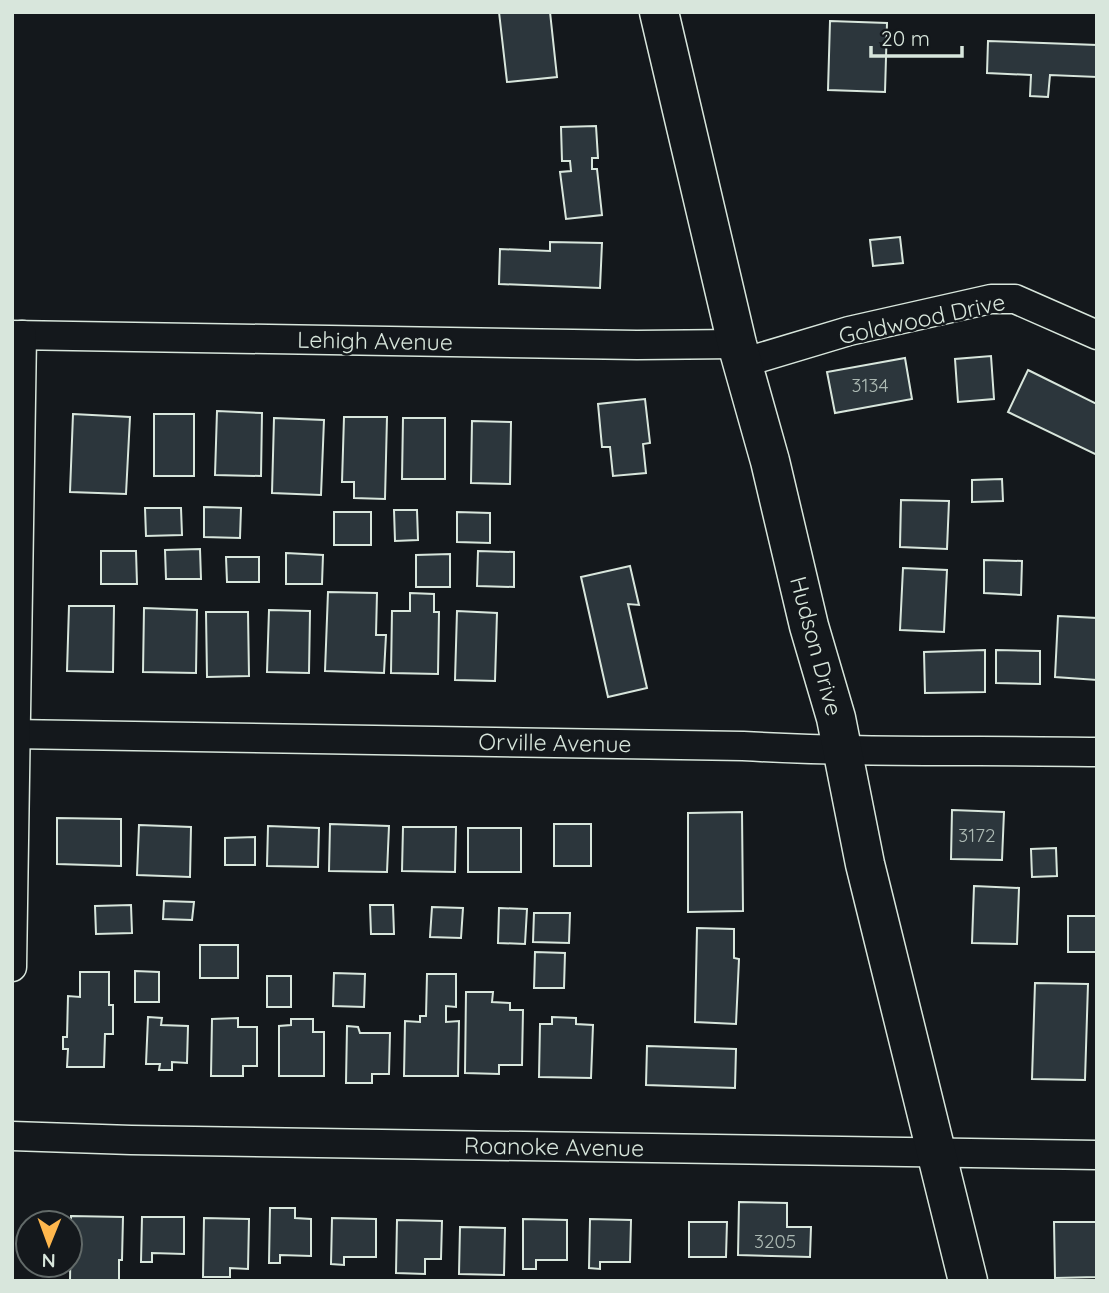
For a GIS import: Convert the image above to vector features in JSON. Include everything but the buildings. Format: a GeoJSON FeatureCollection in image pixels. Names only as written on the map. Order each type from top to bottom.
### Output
{"type":"FeatureCollection","features":[{"type":"Feature","properties":{"kind":"street","name":"Hudson Drive"},"geometry":{"type":"LineString","coordinates":[[659,12],[740,354],[770,461],[809,626],[836,719],[865,864],[968,1281]]}},
{"type":"Feature","properties":{"kind":"street","name":"Goldwood Drive"},"geometry":{"type":"LineString","coordinates":[[740,354],[991,299],[1015,299],[1097,335]]}},
{"type":"Feature","properties":{"kind":"street","name":"Lehigh Avenue"},"geometry":{"type":"LineString","coordinates":[[17,335],[637,345],[740,354]]}},
{"type":"Feature","properties":{"kind":"street"},"geometry":{"type":"LineString","coordinates":[[12,967],[14,734],[22,439],[17,335]]}},
{"type":"Feature","properties":{"kind":"street","name":"Orville Avenue"},"geometry":{"type":"LineString","coordinates":[[14,734],[721,746],[842,751],[955,749],[1097,752]]}},
{"type":"Feature","properties":{"kind":"street","name":"Roanoke Avenue"},"geometry":{"type":"LineString","coordinates":[[12,1136],[1097,1156]]}}]}
